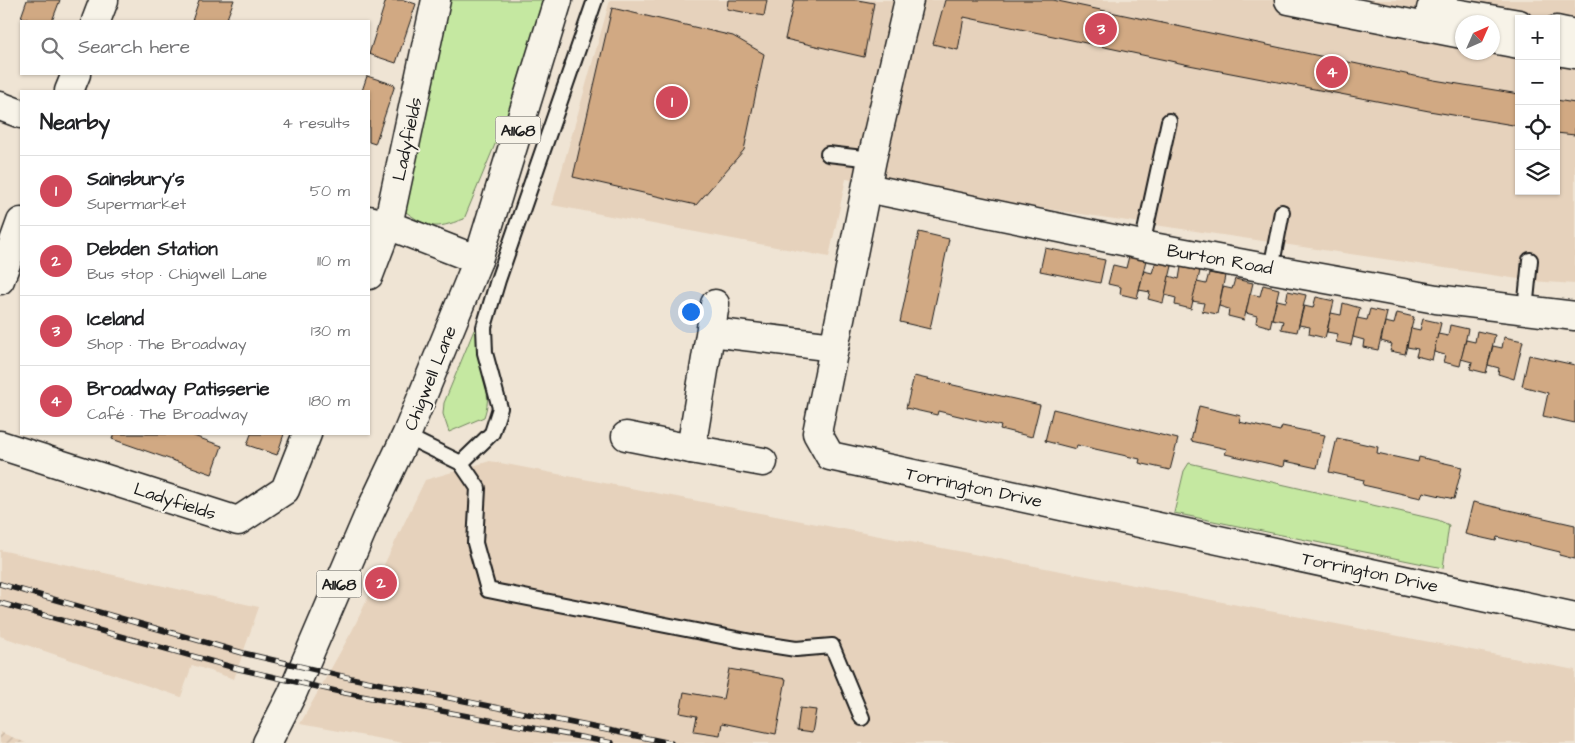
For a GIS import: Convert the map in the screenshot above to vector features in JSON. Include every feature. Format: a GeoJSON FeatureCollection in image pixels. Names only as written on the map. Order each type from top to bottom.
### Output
{"type":"FeatureCollection","features":[{"type":"Feature","properties":{"kind":"street"},"geometry":{"type":"LineString","coordinates":[[96,20],[104,0]]}},
{"type":"Feature","properties":{"kind":"street","name":"Ladyfields"},"geometry":{"type":"LineString","coordinates":[[370,269],[378,222],[436,0]]}},
{"type":"Feature","properties":{"kind":"street","name":"Chigwell Lane"},"geometry":{"type":"LineString","coordinates":[[267,743],[292,694],[370,512],[406,436],[478,260],[558,0]]}},
{"type":"Feature","properties":{"kind":"street","name":"Torrington Drive"},"geometry":{"type":"LineString","coordinates":[[909,0],[872,159],[817,433],[830,456],[1575,617]]}},
{"type":"Feature","properties":{"kind":"street"},"geometry":{"type":"LineString","coordinates":[[1289,0],[1455,33]]}},
{"type":"Feature","properties":{"kind":"street"},"geometry":{"type":"LineString","coordinates":[[1383,0],[1515,23]]}},
{"type":"Feature","properties":{"kind":"street"},"geometry":{"type":"LineString","coordinates":[[1560,31],[1575,34]]}},
{"type":"Feature","properties":{"kind":"street"},"geometry":{"type":"LineString","coordinates":[[1500,40],[1515,43]]}},
{"type":"Feature","properties":{"kind":"street"},"geometry":{"type":"LineString","coordinates":[[1560,52],[1575,54]]}},
{"type":"Feature","properties":{"kind":"street"},"geometry":{"type":"LineString","coordinates":[[69,90],[76,75]]}},
{"type":"Feature","properties":{"kind":"street"},"geometry":{"type":"LineString","coordinates":[[0,106],[20,114]]}},
{"type":"Feature","properties":{"kind":"street","name":"Burton Road"},"geometry":{"type":"LineString","coordinates":[[867,188],[1142,245],[1436,299],[1575,316]]}},
{"type":"Feature","properties":{"kind":"street"},"geometry":{"type":"LineString","coordinates":[[378,222],[478,260]]}},
{"type":"Feature","properties":{"kind":"street"},"geometry":{"type":"LineString","coordinates":[[0,280],[20,225]]}},
{"type":"Feature","properties":{"kind":"street"},"geometry":{"type":"LineString","coordinates":[[691,449],[715,304]]}},
{"type":"Feature","properties":{"kind":"street"},"geometry":{"type":"LineString","coordinates":[[711,332],[834,347]]}},
{"type":"Feature","properties":{"kind":"street","name":"Ladyfields"},"geometry":{"type":"LineString","coordinates":[[0,445],[238,521],[285,490],[307,435]]}},
{"type":"Feature","properties":{"kind":"street"},"geometry":{"type":"LineString","coordinates":[[626,436],[763,462]]}},
{"type":"Feature","properties":{"kind":"lane"},"geometry":{"type":"LineString","coordinates":[[461,463],[492,433],[500,408],[485,353],[484,327],[498,280],[595,0]]}},
{"type":"Feature","properties":{"kind":"lane"},"geometry":{"type":"LineString","coordinates":[[1142,245],[1169,122]]}},
{"type":"Feature","properties":{"kind":"lane"},"geometry":{"type":"LineString","coordinates":[[828,154],[872,159]]}},
{"type":"Feature","properties":{"kind":"lane"},"geometry":{"type":"LineString","coordinates":[[1271,269],[1282,212]]}},
{"type":"Feature","properties":{"kind":"lane"},"geometry":{"type":"LineString","coordinates":[[1525,310],[1530,260]]}},
{"type":"Feature","properties":{"kind":"lane"},"geometry":{"type":"LineString","coordinates":[[406,436],[461,463],[478,488],[475,543],[488,590],[606,608],[796,649],[832,646],[862,718]]}},
{"type":"Feature","properties":{"kind":"shaded area"},"geometry":{"type":"Polygon","coordinates":[[[610,0],[1575,0],[1575,284],[1532,281],[846,179],[829,257],[552,205],[610,0]]]}},
{"type":"Feature","properties":{"kind":"shaded area"},"geometry":{"type":"Polygon","coordinates":[[[490,461],[1575,670],[1575,743],[403,743],[300,724],[352,631],[425,480],[490,461]]]}},
{"type":"Feature","properties":{"kind":"shaded area"},"geometry":{"type":"Polygon","coordinates":[[[0,550],[259,607],[234,679],[192,665],[181,697],[0,636],[0,550]]]}},
{"type":"Feature","properties":{"kind":"shaded area"},"geometry":{"type":"Polygon","coordinates":[[[0,732],[26,743],[0,743],[0,732]]]}},
{"type":"Feature","properties":{"kind":"green space"},"geometry":{"type":"Polygon","coordinates":[[[440,0],[555,0],[464,219],[445,225],[432,226],[403,210],[440,0]]]}},
{"type":"Feature","properties":{"kind":"green space"},"geometry":{"type":"Polygon","coordinates":[[[474,330],[480,332],[480,360],[487,390],[486,409],[484,417],[449,432],[443,414],[444,403],[474,330]]]}},
{"type":"Feature","properties":{"kind":"green space"},"geometry":{"type":"Polygon","coordinates":[[[1189,463],[1438,520],[1449,525],[1443,568],[1174,513],[1184,471],[1189,463]]]}},
{"type":"Feature","properties":{"kind":"building"},"geometry":{"type":"Polygon","coordinates":[[[27,0],[60,0],[52,20],[30,20],[21,17],[27,0]]]}},
{"type":"Feature","properties":{"kind":"building"},"geometry":{"type":"Polygon","coordinates":[[[199,0],[234,0],[226,20],[192,20],[199,0]]]}},
{"type":"Feature","properties":{"kind":"building"},"geometry":{"type":"Polygon","coordinates":[[[386,0],[404,0],[416,4],[396,63],[370,54],[386,0]]]}},
{"type":"Feature","properties":{"kind":"building"},"geometry":{"type":"Polygon","coordinates":[[[728,0],[767,0],[764,16],[727,9],[728,0]]]}},
{"type":"Feature","properties":{"kind":"building"},"geometry":{"type":"Polygon","coordinates":[[[794,0],[858,0],[874,3],[864,57],[785,39],[794,0]]]}},
{"type":"Feature","properties":{"kind":"building"},"geometry":{"type":"Polygon","coordinates":[[[945,0],[1053,0],[1434,80],[1515,93],[1515,125],[1429,111],[1189,65],[964,17],[958,50],[933,44],[945,0]]]}},
{"type":"Feature","properties":{"kind":"building"},"geometry":{"type":"Polygon","coordinates":[[[612,8],[733,36],[764,54],[744,150],[696,205],[573,177],[612,8]]]}},
{"type":"Feature","properties":{"kind":"building"},"geometry":{"type":"Polygon","coordinates":[[[367,76],[395,85],[375,144],[370,142],[370,90],[362,90],[367,76]]]}},
{"type":"Feature","properties":{"kind":"building"},"geometry":{"type":"Polygon","coordinates":[[[1560,101],[1575,103],[1575,135],[1560,133],[1560,101]]]}},
{"type":"Feature","properties":{"kind":"building"},"geometry":{"type":"Polygon","coordinates":[[[919,232],[949,239],[930,329],[900,322],[919,232]]]}},
{"type":"Feature","properties":{"kind":"building"},"geometry":{"type":"Polygon","coordinates":[[[1045,248],[1105,260],[1100,283],[1040,271],[1045,248]]]}},
{"type":"Feature","properties":{"kind":"building"},"geometry":{"type":"Polygon","coordinates":[[[1129,256],[1146,260],[1137,298],[1120,294],[1121,287],[1108,284],[1113,265],[1126,268],[1129,256]]]}},
{"type":"Feature","properties":{"kind":"building"},"geometry":{"type":"Polygon","coordinates":[[[1156,261],[1172,266],[1163,303],[1148,299],[1150,292],[1139,290],[1144,271],[1152,273],[1156,261]]]}},
{"type":"Feature","properties":{"kind":"building"},"geometry":{"type":"Polygon","coordinates":[[[1181,267],[1200,271],[1191,309],[1175,305],[1176,298],[1165,295],[1169,276],[1179,279],[1181,267]]]}},
{"type":"Feature","properties":{"kind":"building"},"geometry":{"type":"Polygon","coordinates":[[[1209,273],[1225,276],[1217,314],[1202,311],[1204,303],[1192,301],[1197,282],[1206,284],[1209,273]]]}},
{"type":"Feature","properties":{"kind":"building"},"geometry":{"type":"Polygon","coordinates":[[[1235,279],[1253,283],[1244,320],[1228,316],[1229,309],[1219,306],[1223,287],[1232,289],[1235,279]]]}},
{"type":"Feature","properties":{"kind":"building"},"geometry":{"type":"Polygon","coordinates":[[[1263,285],[1279,289],[1270,327],[1256,323],[1257,316],[1246,313],[1250,294],[1260,296],[1263,285]]]}},
{"type":"Feature","properties":{"kind":"building"},"geometry":{"type":"Polygon","coordinates":[[[1288,291],[1306,295],[1297,332],[1281,329],[1283,321],[1272,319],[1277,300],[1286,302],[1288,291]]]}},
{"type":"Feature","properties":{"kind":"building"},"geometry":{"type":"Polygon","coordinates":[[[1316,297],[1334,301],[1325,338],[1309,334],[1310,327],[1299,325],[1304,306],[1313,308],[1316,297]]]}},
{"type":"Feature","properties":{"kind":"building"},"geometry":{"type":"Polygon","coordinates":[[[1343,303],[1360,308],[1351,345],[1336,342],[1338,334],[1327,332],[1331,313],[1341,315],[1343,303]]]}},
{"type":"Feature","properties":{"kind":"building"},"geometry":{"type":"Polygon","coordinates":[[[1370,309],[1387,313],[1378,350],[1363,347],[1364,340],[1353,337],[1357,318],[1367,320],[1370,309]]]}},
{"type":"Feature","properties":{"kind":"building"},"geometry":{"type":"Polygon","coordinates":[[[1397,313],[1414,317],[1405,354],[1390,351],[1392,344],[1381,341],[1385,322],[1394,324],[1397,313]]]}},
{"type":"Feature","properties":{"kind":"building"},"geometry":{"type":"Polygon","coordinates":[[[1423,319],[1441,323],[1432,360],[1416,356],[1418,349],[1407,347],[1411,328],[1420,330],[1423,319]]]}},
{"type":"Feature","properties":{"kind":"building"},"geometry":{"type":"Polygon","coordinates":[[[1450,325],[1468,329],[1460,366],[1443,362],[1445,355],[1434,352],[1438,334],[1448,336],[1450,325]]]}},
{"type":"Feature","properties":{"kind":"building"},"geometry":{"type":"Polygon","coordinates":[[[1477,331],[1495,335],[1486,373],[1470,369],[1472,362],[1461,359],[1466,340],[1475,342],[1477,331]]]}},
{"type":"Feature","properties":{"kind":"building"},"geometry":{"type":"Polygon","coordinates":[[[1504,337],[1523,341],[1514,379],[1498,374],[1499,368],[1488,365],[1493,346],[1502,348],[1504,337]]]}},
{"type":"Feature","properties":{"kind":"building"},"geometry":{"type":"Polygon","coordinates":[[[1529,355],[1575,365],[1575,423],[1543,416],[1548,393],[1522,386],[1529,355]]]}},
{"type":"Feature","properties":{"kind":"building"},"geometry":{"type":"Polygon","coordinates":[[[914,376],[1040,405],[1032,437],[1000,429],[1001,426],[938,411],[937,415],[906,408],[914,376]]]}},
{"type":"Feature","properties":{"kind":"building"},"geometry":{"type":"Polygon","coordinates":[[[1199,406],[1241,416],[1239,422],[1280,431],[1282,426],[1325,435],[1317,468],[1285,461],[1284,467],[1225,454],[1227,449],[1191,441],[1199,406]]]}},
{"type":"Feature","properties":{"kind":"building"},"geometry":{"type":"Polygon","coordinates":[[[1053,409],[1178,439],[1170,470],[1139,463],[1140,459],[1077,445],[1076,449],[1045,441],[1053,409]]]}},
{"type":"Feature","properties":{"kind":"building"},"geometry":{"type":"Polygon","coordinates":[[[114,435],[191,435],[222,446],[212,474],[112,439],[114,435]]]}},
{"type":"Feature","properties":{"kind":"building"},"geometry":{"type":"Polygon","coordinates":[[[251,435],[284,435],[277,455],[247,445],[251,435]]]}},
{"type":"Feature","properties":{"kind":"building"},"geometry":{"type":"Polygon","coordinates":[[[1337,438],[1378,447],[1377,453],[1418,462],[1419,457],[1462,467],[1454,499],[1423,492],[1421,498],[1363,485],[1364,480],[1329,472],[1337,438]]]}},
{"type":"Feature","properties":{"kind":"building"},"geometry":{"type":"Polygon","coordinates":[[[1473,502],[1575,525],[1575,559],[1559,555],[1560,552],[1497,537],[1496,541],[1465,534],[1473,502]]]}},
{"type":"Feature","properties":{"kind":"building"},"geometry":{"type":"Polygon","coordinates":[[[729,669],[786,679],[776,734],[722,723],[720,735],[694,731],[697,716],[680,713],[684,692],[723,699],[729,669]]]}},
{"type":"Feature","properties":{"kind":"building"},"geometry":{"type":"Polygon","coordinates":[[[800,708],[816,710],[812,733],[797,731],[800,708]]]}},
{"type":"Feature","properties":{"kind":"railway"},"geometry":{"type":"LineString","coordinates":[[0,584],[243,653],[346,677],[671,743]]}},
{"type":"Feature","properties":{"kind":"railway"},"geometry":{"type":"LineString","coordinates":[[0,603],[239,669],[340,692],[612,743]]}},
{"type":"Feature","properties":{"kind":"place","name":"Iceland"},"geometry":{"type":"Point","coordinates":[1101,29]}},
{"type":"Feature","properties":{"kind":"place","name":"Broadway Patisserie"},"geometry":{"type":"Point","coordinates":[1332,72]}},
{"type":"Feature","properties":{"kind":"place","name":"Sainsbury's"},"geometry":{"type":"Point","coordinates":[672,102]}},
{"type":"Feature","properties":{"kind":"place","name":"Debden Station"},"geometry":{"type":"Point","coordinates":[381,583]}}]}
